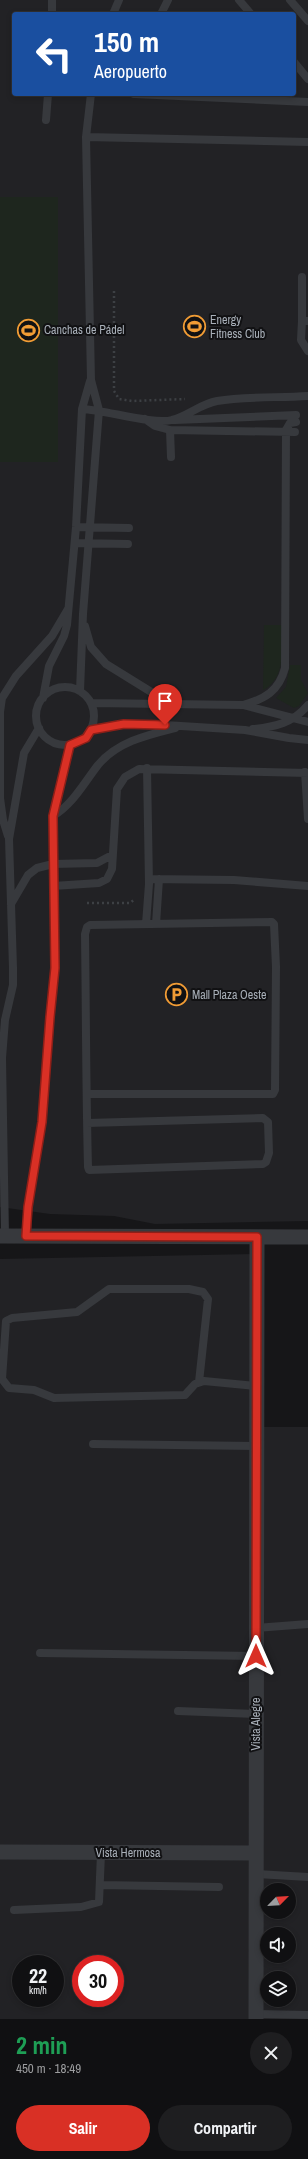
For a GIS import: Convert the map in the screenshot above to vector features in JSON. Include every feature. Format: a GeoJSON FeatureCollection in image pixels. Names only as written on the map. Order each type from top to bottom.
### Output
{"type":"FeatureCollection","features":[{"type":"Feature","properties":{"kind":"street"},"geometry":{"type":"LineString","coordinates":[[3,1236],[308,1237]]}},
{"type":"Feature","properties":{"kind":"street","name":"Vista Alegre"},"geometry":{"type":"LineString","coordinates":[[256,2016],[257,1237]]}},
{"type":"Feature","properties":{"kind":"street","name":"Vista Hermosa"},"geometry":{"type":"LineString","coordinates":[[0,1852],[256,1853]]}},
{"type":"Feature","properties":{"kind":"lane"},"geometry":{"type":"LineString","coordinates":[[52,0],[52,12]]}},
{"type":"Feature","properties":{"kind":"lane"},"geometry":{"type":"LineString","coordinates":[[114,12],[119,0]]}},
{"type":"Feature","properties":{"kind":"lane"},"geometry":{"type":"LineString","coordinates":[[162,12],[168,0]]}},
{"type":"Feature","properties":{"kind":"lane"},"geometry":{"type":"LineString","coordinates":[[239,0],[250,12]]}},
{"type":"Feature","properties":{"kind":"lane"},"geometry":{"type":"LineString","coordinates":[[290,0],[308,21]]}},
{"type":"Feature","properties":{"kind":"lane"},"geometry":{"type":"LineString","coordinates":[[296,64],[308,79]]}},
{"type":"Feature","properties":{"kind":"lane"},"geometry":{"type":"LineString","coordinates":[[46,120],[48,96]]}},
{"type":"Feature","properties":{"kind":"lane"},"geometry":{"type":"LineString","coordinates":[[80,691],[83,614],[99,410],[90,380],[86,137],[91,96]]}},
{"type":"Feature","properties":{"kind":"lane"},"geometry":{"type":"LineString","coordinates":[[180,96],[308,102]]}},
{"type":"Feature","properties":{"kind":"lane"},"geometry":{"type":"LineString","coordinates":[[86,137],[308,142]]}},
{"type":"Feature","properties":{"kind":"lane"},"geometry":{"type":"LineString","coordinates":[[302,277],[305,321],[302,340],[308,351]]}},
{"type":"Feature","properties":{"kind":"lane"},"geometry":{"type":"LineString","coordinates":[[43,698],[56,688],[68,687],[80,691],[92,703],[95,717],[91,730],[86,738],[70,745],[63,746],[48,740],[39,728],[37,722],[37,709],[43,698],[49,666],[64,636],[70,607],[82,409],[90,380]]}},
{"type":"Feature","properties":{"kind":"lane"},"geometry":{"type":"LineString","coordinates":[[172,420],[198,406],[216,401],[308,396]]}},
{"type":"Feature","properties":{"kind":"lane"},"geometry":{"type":"LineString","coordinates":[[82,409],[99,410],[144,419],[296,419],[290,423],[286,430],[285,668],[280,683],[271,693],[257,701],[243,705]]}},
{"type":"Feature","properties":{"kind":"lane"},"geometry":{"type":"LineString","coordinates":[[144,419],[155,426],[170,430],[295,432]]}},
{"type":"Feature","properties":{"kind":"lane"},"geometry":{"type":"LineString","coordinates":[[170,430],[171,456]]}},
{"type":"Feature","properties":{"kind":"lane"},"geometry":{"type":"LineString","coordinates":[[76,527],[129,528]]}},
{"type":"Feature","properties":{"kind":"lane"},"geometry":{"type":"LineString","coordinates":[[75,543],[128,544]]}},
{"type":"Feature","properties":{"kind":"lane"},"geometry":{"type":"LineString","coordinates":[[9,839],[3,820],[0,798],[2,754],[0,712],[2,698],[16,676],[52,636],[70,607]]}},
{"type":"Feature","properties":{"kind":"lane"},"geometry":{"type":"LineString","coordinates":[[83,614],[91,647],[106,664],[169,703]]}},
{"type":"Feature","properties":{"kind":"lane"},"geometry":{"type":"LineString","coordinates":[[92,703],[243,705],[308,722]]}},
{"type":"Feature","properties":{"kind":"lane"},"geometry":{"type":"LineString","coordinates":[[245,730],[275,726],[295,718],[307,708]]}},
{"type":"Feature","properties":{"kind":"lane"},"geometry":{"type":"LineString","coordinates":[[91,730],[124,724],[245,730],[308,740]]}},
{"type":"Feature","properties":{"kind":"lane"},"geometry":{"type":"LineString","coordinates":[[53,816],[70,804],[99,764],[112,752],[135,739],[181,727]]}},
{"type":"Feature","properties":{"kind":"lane"},"geometry":{"type":"LineString","coordinates":[[3,1236],[2,1058],[5,1020],[13,985],[9,839],[24,753],[39,728]]}},
{"type":"Feature","properties":{"kind":"lane"},"geometry":{"type":"LineString","coordinates":[[26,1236],[28,1207],[42,1122],[55,968],[53,816],[70,745]]}},
{"type":"Feature","properties":{"kind":"lane"},"geometry":{"type":"LineString","coordinates":[[146,924],[147,889],[149,879],[147,768]]}},
{"type":"Feature","properties":{"kind":"lane"},"geometry":{"type":"LineString","coordinates":[[54,886],[104,882],[110,875],[117,789],[125,777],[139,769],[307,772],[308,819]]}},
{"type":"Feature","properties":{"kind":"lane"},"geometry":{"type":"LineString","coordinates":[[11,904],[28,875],[37,868],[53,864],[97,863],[112,856]]}},
{"type":"Feature","properties":{"kind":"lane"},"geometry":{"type":"LineString","coordinates":[[149,879],[234,880],[308,886]]}},
{"type":"Feature","properties":{"kind":"lane"},"geometry":{"type":"LineString","coordinates":[[156,924],[159,879]]}},
{"type":"Feature","properties":{"kind":"lane"},"geometry":{"type":"LineString","coordinates":[[87,1123],[263,1118],[268,1122],[268,1158],[263,1164],[92,1172],[89,1170],[87,1123],[86,929],[90,925],[272,922],[274,924],[276,967],[274,1092],[88,1094]]}},
{"type":"Feature","properties":{"kind":"lane"},"geometry":{"type":"LineString","coordinates":[[199,1382],[208,1299],[203,1292],[189,1289],[109,1289],[77,1312],[12,1318],[6,1321],[2,1379],[9,1388],[34,1390],[54,1398],[185,1395],[199,1382],[256,1386]]}},
{"type":"Feature","properties":{"kind":"lane"},"geometry":{"type":"LineString","coordinates":[[94,1444],[256,1446]]}},
{"type":"Feature","properties":{"kind":"lane"},"geometry":{"type":"LineString","coordinates":[[256,1628],[308,1624]]}},
{"type":"Feature","properties":{"kind":"lane"},"geometry":{"type":"LineString","coordinates":[[40,1653],[256,1656]]}},
{"type":"Feature","properties":{"kind":"lane"},"geometry":{"type":"LineString","coordinates":[[178,1711],[256,1714]]}},
{"type":"Feature","properties":{"kind":"lane"},"geometry":{"type":"LineString","coordinates":[[14,1910],[80,1907],[99,1902],[101,1853]]}},
{"type":"Feature","properties":{"kind":"lane"},"geometry":{"type":"LineString","coordinates":[[257,1874],[308,1877]]}},
{"type":"Feature","properties":{"kind":"lane"},"geometry":{"type":"LineString","coordinates":[[100,1884],[219,1887]]}},
{"type":"Feature","properties":{"kind":"lane"},"geometry":{"type":"LineString","coordinates":[[256,2016],[308,2015]]}},
{"type":"Feature","properties":{"kind":"path"},"geometry":{"type":"LineString","coordinates":[[114,291],[114,391],[119,399],[132,401],[185,400],[192,396]]}},
{"type":"Feature","properties":{"kind":"path"},"geometry":{"type":"LineString","coordinates":[[87,903],[130,903],[147,889]]}},
{"type":"Feature","properties":{"kind":"shaded area","name":"Mall Plaza Oeste"},"geometry":{"type":"Polygon","coordinates":[[[0,0],[308,0],[308,1221],[155,1224],[114,1216],[50,1214],[0,1207],[0,0]]]}},
{"type":"Feature","properties":{"kind":"shaded area","name":"Canchas de Pádel"},"geometry":{"type":"Polygon","coordinates":[[[0,197],[58,197],[58,462],[0,462],[0,197]]]}},
{"type":"Feature","properties":{"kind":"shaded area"},"geometry":{"type":"Polygon","coordinates":[[[264,625],[282,625],[282,653],[276,678],[271,685],[263,690],[264,625]]]}},
{"type":"Feature","properties":{"kind":"shaded area"},"geometry":{"type":"Polygon","coordinates":[[[290,665],[301,665],[301,680],[308,693],[299,706],[294,708],[276,698],[286,687],[290,665]]]}},
{"type":"Feature","properties":{"kind":"shaded area"},"geometry":{"type":"Polygon","coordinates":[[[254,1254],[255,1427],[308,1427],[308,2019],[0,2019],[0,1259],[254,1254]]]}},
{"type":"Feature","properties":{"kind":"place","name":"Energy Fitness Club"},"geometry":{"type":"Point","coordinates":[195,327]}},
{"type":"Feature","properties":{"kind":"place","name":"Canchas de Pádel"},"geometry":{"type":"Point","coordinates":[29,330]}},
{"type":"Feature","properties":{"kind":"place","name":"Mall Plaza Oeste"},"geometry":{"type":"Point","coordinates":[177,995]}},
{"type":"Feature","properties":{"kind":"route"},"geometry":{"type":"LineString","coordinates":[[165,725],[124,724],[91,730],[86,738],[70,745],[53,816],[54,991],[50,1017],[42,1122],[28,1207],[26,1236],[257,1237],[256,1656]]}}]}
